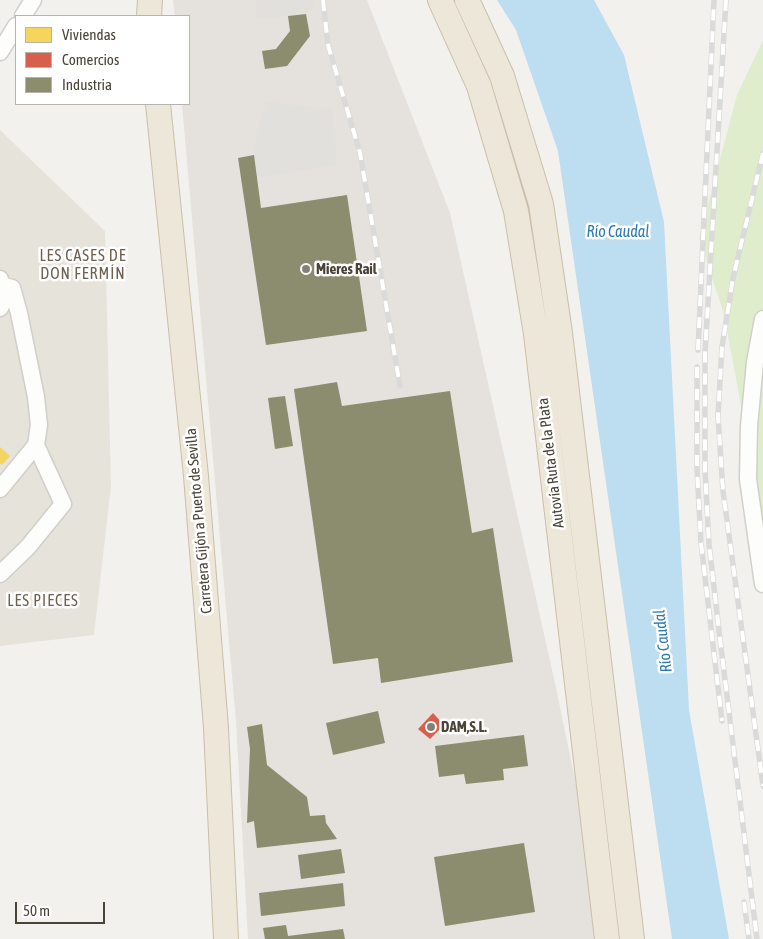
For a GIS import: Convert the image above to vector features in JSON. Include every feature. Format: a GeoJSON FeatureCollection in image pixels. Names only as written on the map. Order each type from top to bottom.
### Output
{"type":"FeatureCollection","features":[{"type":"Feature","properties":{"kind":"highway"},"geometry":{"type":"LineString","coordinates":[[149,15],[150,0]]}},
{"type":"Feature","properties":{"kind":"highway"},"geometry":{"type":"LineString","coordinates":[[429,0],[479,86]]}},
{"type":"Feature","properties":{"kind":"highway","name":"Autovía Ruta de la Plata"},"geometry":{"type":"LineString","coordinates":[[440,0],[479,86],[516,211],[536,334],[608,939]]}},
{"type":"Feature","properties":{"kind":"highway","name":"Autovía Ruta de la Plata"},"geometry":{"type":"LineString","coordinates":[[467,0],[502,76],[541,204],[560,333],[632,939]]}},
{"type":"Feature","properties":{"kind":"highway","name":"Carretera Gijón a Puerto de Sevilla"},"geometry":{"type":"LineString","coordinates":[[158,105],[196,476],[215,709],[226,939]]}},
{"type":"Feature","properties":{"kind":"street"},"geometry":{"type":"LineString","coordinates":[[24,15],[33,0]]}},
{"type":"Feature","properties":{"kind":"street"},"geometry":{"type":"LineString","coordinates":[[0,52],[15,28]]}},
{"type":"Feature","properties":{"kind":"street"},"geometry":{"type":"LineString","coordinates":[[0,308],[1,282],[12,288],[19,313],[36,397],[39,425],[36,445],[0,489]]}},
{"type":"Feature","properties":{"kind":"street"},"geometry":{"type":"LineString","coordinates":[[763,318],[755,362],[749,426],[748,479],[763,584]]}},
{"type":"Feature","properties":{"kind":"street"},"geometry":{"type":"LineString","coordinates":[[0,574],[28,547],[63,504],[36,445]]}},
{"type":"Feature","properties":{"kind":"shaded area"},"geometry":{"type":"Polygon","coordinates":[[[173,0],[367,0],[450,213],[556,688],[608,939],[248,939],[236,721],[182,105],[190,105],[190,15],[175,15],[173,0]]]}},
{"type":"Feature","properties":{"kind":"shaded area"},"geometry":{"type":"Polygon","coordinates":[[[256,0],[313,0],[314,10],[288,16],[257,18],[256,0]]]}},
{"type":"Feature","properties":{"kind":"shaded area"},"geometry":{"type":"Polygon","coordinates":[[[267,102],[332,110],[337,164],[257,178],[254,155],[258,128],[267,102]]]}},
{"type":"Feature","properties":{"kind":"shaded area"},"geometry":{"type":"Polygon","coordinates":[[[0,130],[105,231],[111,486],[94,635],[0,646],[0,130]]]}},
{"type":"Feature","properties":{"kind":"green space"},"geometry":{"type":"Polygon","coordinates":[[[763,40],[763,524],[724,314],[699,238],[737,95],[763,40]]]}},
{"type":"Feature","properties":{"kind":"water","name":"Río Caudal"},"geometry":{"type":"Polygon","coordinates":[[[497,0],[594,0],[624,55],[664,222],[689,710],[729,939],[672,939],[558,151],[516,30],[497,0]]]}},
{"type":"Feature","properties":{"kind":"building: Viviendas"},"geometry":{"type":"Polygon","coordinates":[[[0,447],[10,456],[2,465],[0,463],[0,447]]]}},
{"type":"Feature","properties":{"kind":"building: Comercios","name":"DAM,S.L."},"geometry":{"type":"Polygon","coordinates":[[[433,713],[444,725],[430,739],[418,729],[433,713]]]}},
{"type":"Feature","properties":{"kind":"building: Industria"},"geometry":{"type":"Polygon","coordinates":[[[306,14],[310,36],[287,66],[265,69],[262,51],[276,49],[290,31],[288,16],[306,14]]]}},
{"type":"Feature","properties":{"kind":"building: Industria","name":"Mieres Rail"},"geometry":{"type":"Polygon","coordinates":[[[254,155],[261,208],[347,195],[367,331],[266,345],[238,158],[254,155]]]}},
{"type":"Feature","properties":{"kind":"building: Industria"},"geometry":{"type":"Polygon","coordinates":[[[337,382],[342,406],[450,391],[472,533],[493,528],[513,662],[381,683],[378,658],[333,664],[294,389],[337,382]]]}},
{"type":"Feature","properties":{"kind":"building: Industria"},"geometry":{"type":"Polygon","coordinates":[[[285,396],[293,446],[275,449],[268,398],[285,396]]]}},
{"type":"Feature","properties":{"kind":"building: Industria"},"geometry":{"type":"Polygon","coordinates":[[[378,711],[385,743],[333,755],[326,723],[378,711]]]}},
{"type":"Feature","properties":{"kind":"building: Industria"},"geometry":{"type":"Polygon","coordinates":[[[262,724],[267,765],[307,797],[310,816],[325,815],[326,823],[337,839],[257,848],[254,821],[247,823],[250,749],[247,727],[262,724]]]}},
{"type":"Feature","properties":{"kind":"building: Industria"},"geometry":{"type":"Polygon","coordinates":[[[524,735],[528,766],[503,769],[504,780],[466,784],[464,774],[439,777],[435,746],[524,735]]]}},
{"type":"Feature","properties":{"kind":"building: Industria"},"geometry":{"type":"Polygon","coordinates":[[[524,843],[535,912],[445,926],[434,857],[524,843]]]}},
{"type":"Feature","properties":{"kind":"building: Industria"},"geometry":{"type":"Polygon","coordinates":[[[341,849],[345,873],[301,879],[298,855],[341,849]]]}},
{"type":"Feature","properties":{"kind":"building: Industria"},"geometry":{"type":"Polygon","coordinates":[[[343,883],[345,906],[261,916],[259,893],[343,883]]]}},
{"type":"Feature","properties":{"kind":"building: Industria"},"geometry":{"type":"Polygon","coordinates":[[[286,925],[288,936],[343,929],[345,939],[265,939],[263,928],[286,925]]]}},
{"type":"Feature","properties":{"kind":"railway"},"geometry":{"type":"LineString","coordinates":[[323,0],[328,45],[360,153],[400,386]]}},
{"type":"Feature","properties":{"kind":"railway"},"geometry":{"type":"LineString","coordinates":[[698,350],[714,0]]}},
{"type":"Feature","properties":{"kind":"railway"},"geometry":{"type":"LineString","coordinates":[[726,0],[705,353],[705,470],[709,544],[757,939]]}},
{"type":"Feature","properties":{"kind":"railway"},"geometry":{"type":"LineString","coordinates":[[763,153],[733,278],[722,347],[718,416],[723,491],[763,786]]}},
{"type":"Feature","properties":{"kind":"railway"},"geometry":{"type":"LineString","coordinates":[[697,367],[697,469],[701,543],[722,721]]}},
{"type":"Feature","properties":{"kind":"railway"},"geometry":{"type":"LineString","coordinates":[[744,902],[749,939]]}},
{"type":"Feature","properties":{"kind":"place","name":"Mieres Rail"},"geometry":{"type":"Point","coordinates":[306,269]}},
{"type":"Feature","properties":{"kind":"place","name":"DAM,S.L."},"geometry":{"type":"Point","coordinates":[431,727]}},
{"type":"Feature","properties":{"kind":"district","name":"LES CASES DE DON FERMÍN"},"geometry":{"type":"Point","coordinates":[83,265]}},
{"type":"Feature","properties":{"kind":"district","name":"LES PIECES"},"geometry":{"type":"Point","coordinates":[43,601]}}]}
